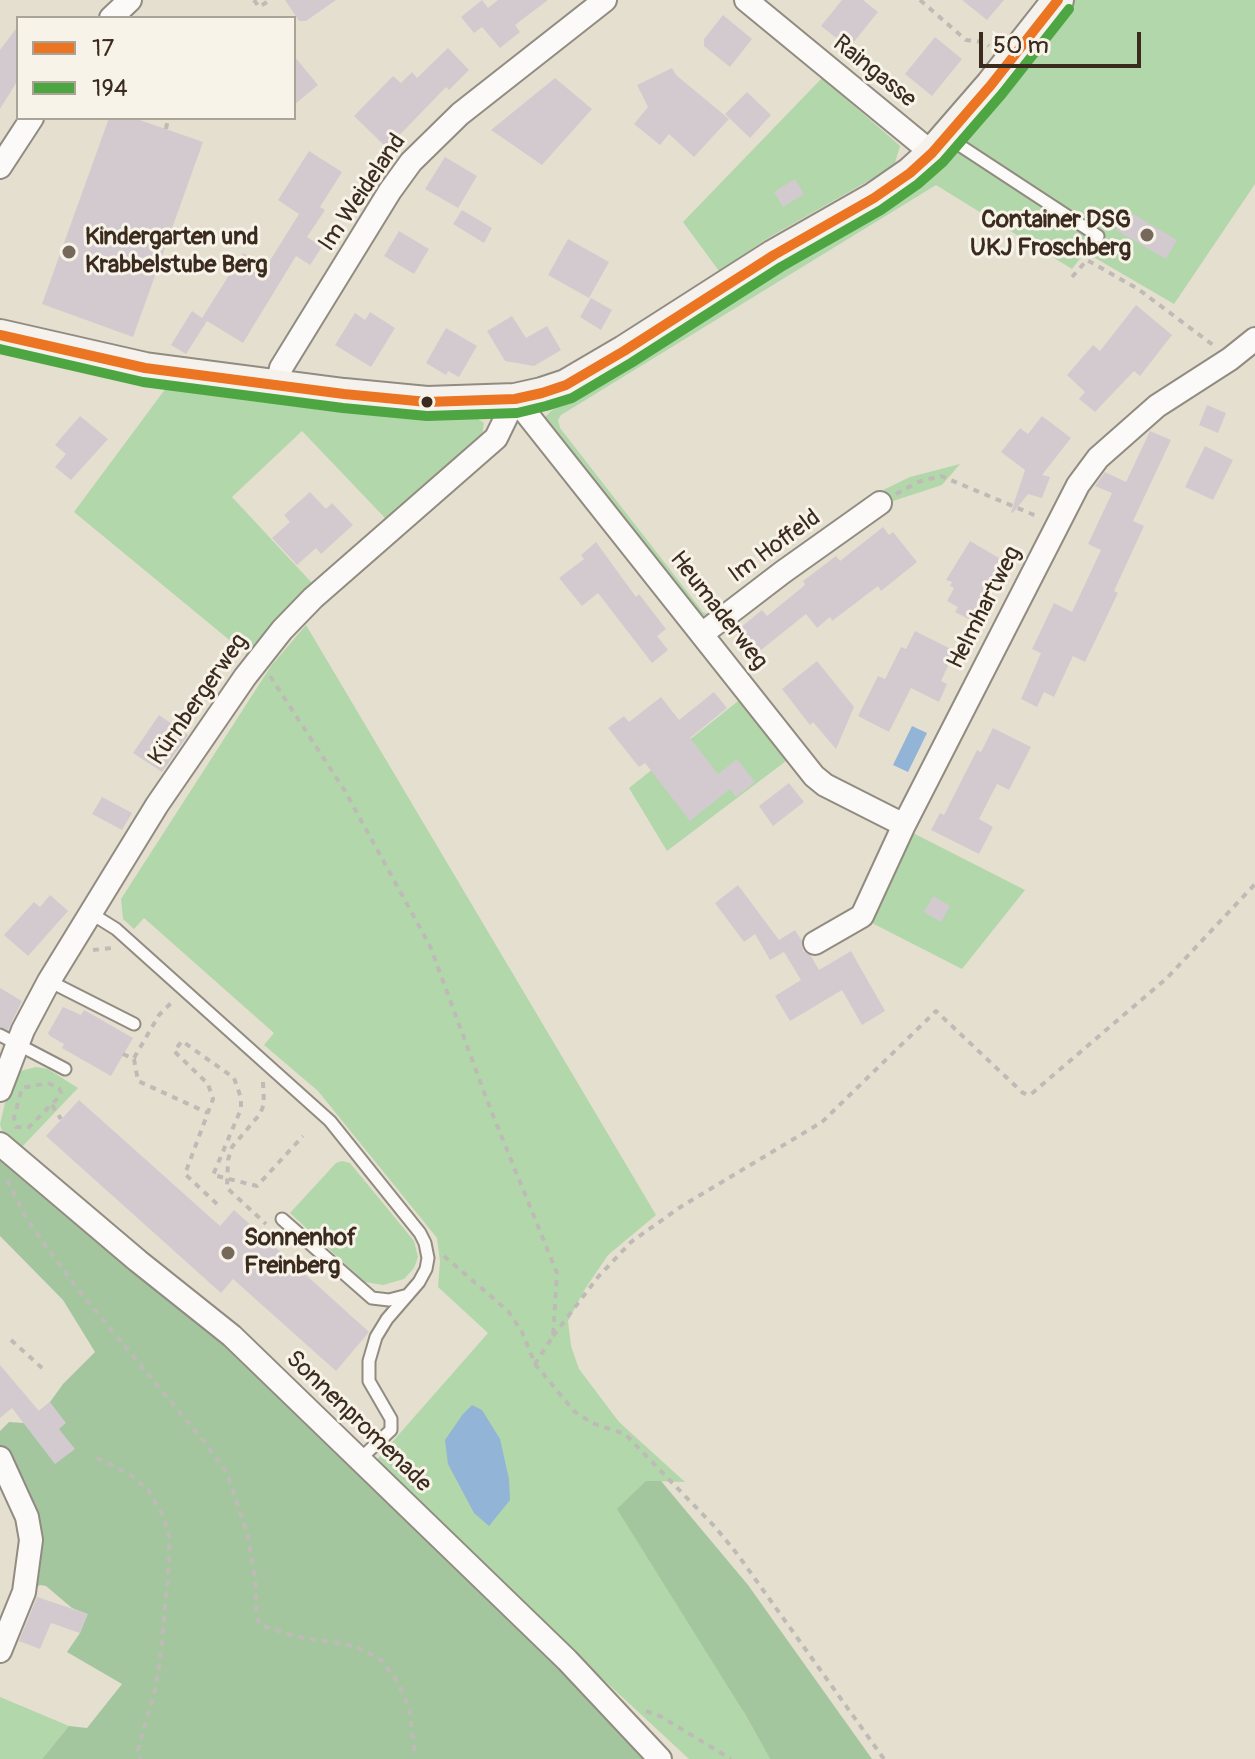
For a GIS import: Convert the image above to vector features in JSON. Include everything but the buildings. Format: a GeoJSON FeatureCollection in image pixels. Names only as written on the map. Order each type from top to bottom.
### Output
{"type":"FeatureCollection","features":[{"type":"Feature","properties":{"kind":"street"},"geometry":{"type":"LineString","coordinates":[[113,16],[130,0]]}},
{"type":"Feature","properties":{"kind":"street","name":"Im Weideland"},"geometry":{"type":"LineString","coordinates":[[277,387],[281,368],[411,162],[460,114],[605,0]]}},
{"type":"Feature","properties":{"kind":"street","name":"Raingasse"},"geometry":{"type":"LineString","coordinates":[[746,0],[939,145]]}},
{"type":"Feature","properties":{"kind":"street"},"geometry":{"type":"LineString","coordinates":[[0,335],[145,368],[277,387],[427,402],[515,399],[566,385],[910,173],[991,85],[1058,0]]}},
{"type":"Feature","properties":{"kind":"street"},"geometry":{"type":"LineString","coordinates":[[0,167],[8,137],[29,120]]}},
{"type":"Feature","properties":{"kind":"street","name":"Helmhartweg"},"geometry":{"type":"LineString","coordinates":[[815,943],[862,916],[904,825],[1078,485],[1098,458],[1157,406],[1230,359],[1255,339]]}},
{"type":"Feature","properties":{"kind":"street","name":"Heumaderweg"},"geometry":{"type":"LineString","coordinates":[[515,399],[814,776],[825,785],[904,825]]}},
{"type":"Feature","properties":{"kind":"street","name":"Kürnbergerweg"},"geometry":{"type":"LineString","coordinates":[[0,1090],[8,1040],[92,914],[157,805],[245,677],[282,630],[313,598],[496,438],[515,399]]}},
{"type":"Feature","properties":{"kind":"street","name":"Im Hoffeld"},"geometry":{"type":"LineString","coordinates":[[702,634],[880,503]]}},
{"type":"Feature","properties":{"kind":"street","name":"Sonnenpromenade"},"geometry":{"type":"LineString","coordinates":[[0,1144],[232,1336],[567,1660],[660,1759]]}},
{"type":"Feature","properties":{"kind":"street"},"geometry":{"type":"LineString","coordinates":[[0,1458],[27,1517],[31,1540],[24,1592],[0,1651]]}},
{"type":"Feature","properties":{"kind":"lane"},"geometry":{"type":"LineString","coordinates":[[939,145],[1098,236]]}},
{"type":"Feature","properties":{"kind":"lane"},"geometry":{"type":"LineString","coordinates":[[92,914],[116,929],[330,1121],[420,1233],[428,1258],[426,1269],[381,1328],[369,1361],[369,1381],[391,1419],[391,1430],[359,1460]]}},
{"type":"Feature","properties":{"kind":"lane"},"geometry":{"type":"LineString","coordinates":[[49,981],[134,1024]]}},
{"type":"Feature","properties":{"kind":"lane"},"geometry":{"type":"LineString","coordinates":[[8,1040],[65,1069]]}},
{"type":"Feature","properties":{"kind":"lane"},"geometry":{"type":"LineString","coordinates":[[282,1219],[372,1298],[389,1300],[409,1294]]}},
{"type":"Feature","properties":{"kind":"path"},"geometry":{"type":"LineString","coordinates":[[254,0],[259,7],[270,0]]}},
{"type":"Feature","properties":{"kind":"path"},"geometry":{"type":"LineString","coordinates":[[920,0],[966,40],[984,42],[992,48]]}},
{"type":"Feature","properties":{"kind":"path"},"geometry":{"type":"LineString","coordinates":[[166,129],[168,120]]}},
{"type":"Feature","properties":{"kind":"path"},"geometry":{"type":"LineString","coordinates":[[1072,277],[1087,260],[1138,289],[1230,359]]}},
{"type":"Feature","properties":{"kind":"path"},"geometry":{"type":"LineString","coordinates":[[880,503],[918,482],[941,476],[1056,524]]}},
{"type":"Feature","properties":{"kind":"path"},"geometry":{"type":"LineString","coordinates":[[265,668],[345,791],[430,946],[490,1108],[557,1273],[553,1336]]}},
{"type":"Feature","properties":{"kind":"path"},"geometry":{"type":"LineString","coordinates":[[535,1364],[598,1277],[631,1242],[682,1206],[822,1122],[936,1011],[1023,1093],[1030,1095],[1167,978],[1255,884]]}},
{"type":"Feature","properties":{"kind":"path"},"geometry":{"type":"LineString","coordinates":[[85,954],[96,949],[117,949]]}},
{"type":"Feature","properties":{"kind":"path"},"geometry":{"type":"LineString","coordinates":[[170,1004],[159,1015],[134,1059],[138,1081],[208,1113]]}},
{"type":"Feature","properties":{"kind":"path"},"geometry":{"type":"LineString","coordinates":[[217,1204],[185,1174],[213,1099],[212,1091],[174,1051],[182,1041],[228,1072],[238,1086],[241,1109],[213,1175],[257,1186],[303,1136]]}},
{"type":"Feature","properties":{"kind":"path"},"geometry":{"type":"LineString","coordinates":[[123,1054],[134,1059]]}},
{"type":"Feature","properties":{"kind":"path"},"geometry":{"type":"LineString","coordinates":[[263,1080],[264,1104],[260,1114],[232,1147],[227,1188],[268,1226]]}},
{"type":"Feature","properties":{"kind":"path"},"geometry":{"type":"LineString","coordinates":[[48,1083],[58,1086],[61,1093],[52,1105],[29,1127],[21,1128],[14,1123],[18,1093],[22,1088],[48,1083]]}},
{"type":"Feature","properties":{"kind":"path"},"geometry":{"type":"LineString","coordinates":[[52,1105],[61,1119]]}},
{"type":"Feature","properties":{"kind":"path"},"geometry":{"type":"LineString","coordinates":[[5,1174],[28,1221],[79,1291],[227,1473],[248,1536],[260,1625],[294,1636],[355,1646],[376,1655],[392,1674],[406,1700],[415,1755]]}},
{"type":"Feature","properties":{"kind":"path"},"geometry":{"type":"LineString","coordinates":[[428,1258],[444,1256],[508,1311],[522,1332],[535,1364],[574,1411],[592,1423],[625,1434],[716,1528],[884,1759]]}},
{"type":"Feature","properties":{"kind":"path"},"geometry":{"type":"LineString","coordinates":[[11,1340],[42,1368]]}},
{"type":"Feature","properties":{"kind":"path"},"geometry":{"type":"LineString","coordinates":[[97,1458],[131,1475],[143,1485],[160,1509],[169,1535],[160,1660],[138,1750],[141,1759]]}},
{"type":"Feature","properties":{"kind":"path"},"geometry":{"type":"LineString","coordinates":[[617,1714],[628,1709],[660,1716],[731,1759]]}},
{"type":"Feature","properties":{"kind":"green space"},"geometry":{"type":"Polygon","coordinates":[[[1070,0],[1255,0],[1255,184],[1174,304],[1085,252],[1072,269],[936,185],[561,415],[558,420],[560,428],[703,612],[708,614],[717,611],[813,536],[877,493],[910,477],[960,464],[942,485],[893,501],[713,617],[699,615],[546,421],[546,416],[829,235],[1070,0]]]}},
{"type":"Feature","properties":{"kind":"green space"},"geometry":{"type":"Polygon","coordinates":[[[822,78],[900,146],[895,163],[768,238],[719,271],[683,222],[822,78]]]}},
{"type":"Feature","properties":{"kind":"green space"},"geometry":{"type":"Polygon","coordinates":[[[166,388],[322,410],[398,416],[475,417],[484,423],[482,436],[386,519],[302,431],[232,497],[312,583],[286,610],[250,657],[74,512],[166,388]]]}},
{"type":"Feature","properties":{"kind":"green space"},"geometry":{"type":"Polygon","coordinates":[[[306,625],[656,1215],[608,1255],[585,1289],[568,1321],[571,1346],[579,1369],[619,1422],[685,1482],[647,1481],[745,1714],[770,1759],[689,1759],[372,1465],[488,1333],[438,1287],[440,1262],[437,1238],[318,1091],[264,1045],[274,1033],[144,918],[134,929],[123,919],[121,899],[271,666],[306,625]]]}},
{"type":"Feature","properties":{"kind":"green space"},"geometry":{"type":"Polygon","coordinates":[[[742,698],[790,758],[667,851],[629,788],[742,698]]]}},
{"type":"Feature","properties":{"kind":"green space"},"geometry":{"type":"Polygon","coordinates":[[[913,833],[1025,890],[962,969],[870,922],[913,833]]]}},
{"type":"Feature","properties":{"kind":"green space"},"geometry":{"type":"Polygon","coordinates":[[[36,1067],[48,1069],[78,1088],[19,1150],[4,1138],[0,1124],[10,1082],[16,1072],[36,1067]]]}},
{"type":"Feature","properties":{"kind":"green space"},"geometry":{"type":"Polygon","coordinates":[[[0,1154],[203,1321],[385,1495],[651,1759],[42,1759],[69,1726],[87,1728],[122,1684],[67,1652],[80,1633],[87,1614],[72,1608],[46,1586],[40,1585],[32,1590],[0,1448],[0,1431],[9,1422],[24,1423],[50,1402],[95,1352],[63,1300],[0,1236],[0,1154]]]}},
{"type":"Feature","properties":{"kind":"green space"},"geometry":{"type":"Polygon","coordinates":[[[336,1163],[350,1163],[414,1241],[418,1257],[414,1268],[404,1279],[383,1285],[365,1282],[290,1213],[336,1163]]]}},
{"type":"Feature","properties":{"kind":"green space"},"geometry":{"type":"Polygon","coordinates":[[[646,1481],[661,1481],[748,1585],[872,1759],[770,1759],[617,1509],[646,1481]]]}},
{"type":"Feature","properties":{"kind":"green space"},"geometry":{"type":"Polygon","coordinates":[[[0,1697],[69,1726],[42,1759],[0,1759],[0,1697]]]}},
{"type":"Feature","properties":{"kind":"water"},"geometry":{"type":"Polygon","coordinates":[[[912,726],[927,733],[908,772],[893,765],[912,726]]]}},
{"type":"Feature","properties":{"kind":"water"},"geometry":{"type":"Polygon","coordinates":[[[472,1405],[482,1410],[500,1439],[509,1479],[510,1500],[489,1526],[474,1513],[448,1464],[445,1440],[472,1405]]]}},
{"type":"Feature","properties":{"kind":"transit line","name":"17"},"geometry":{"type":"LineString","coordinates":[[0,335],[145,368],[344,394],[427,402],[515,399],[542,393],[566,385],[624,351],[910,173],[932,153],[991,85],[1058,0]]}},
{"type":"Feature","properties":{"kind":"transit line","name":"194"},"geometry":{"type":"LineString","coordinates":[[0,349],[143,382],[427,416],[517,413],[572,398],[781,267],[881,210],[918,184],[943,162],[1002,94],[1069,9]]}},
{"type":"Feature","properties":{"kind":"place","name":"Container DSG UKJ Froschberg"},"geometry":{"type":"Point","coordinates":[1147,235]}},
{"type":"Feature","properties":{"kind":"place","name":"Kindergarten und Krabbelstube Berg"},"geometry":{"type":"Point","coordinates":[69,252]}},
{"type":"Feature","properties":{"kind":"place","name":"Sonnenhof Freinberg"},"geometry":{"type":"Point","coordinates":[228,1253]}}]}
